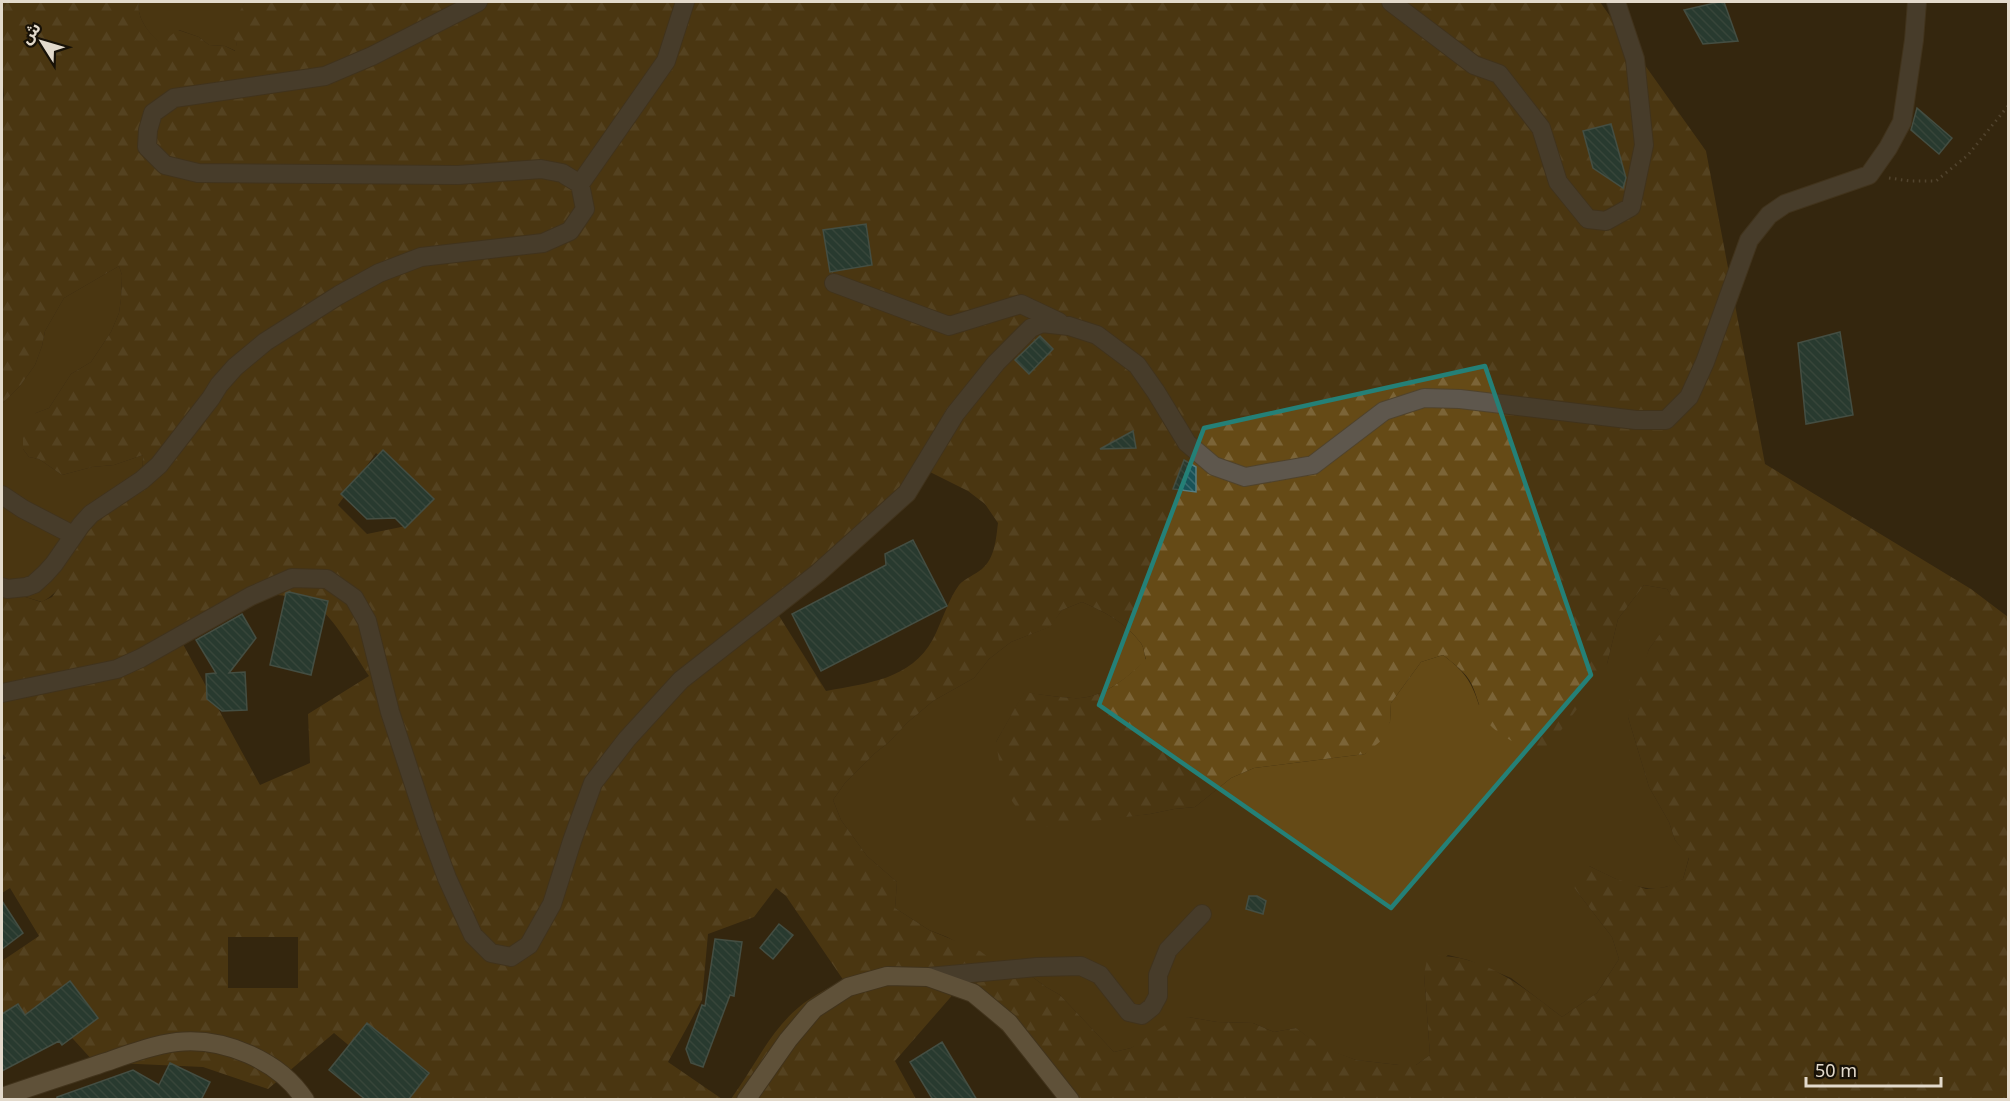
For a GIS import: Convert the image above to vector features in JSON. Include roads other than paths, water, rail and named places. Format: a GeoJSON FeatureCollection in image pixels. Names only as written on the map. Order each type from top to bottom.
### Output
{"type":"FeatureCollection","features":[{"type":"Feature","properties":{"kind":"main road"},"geometry":{"type":"LineString","coordinates":[[746,1100],[788,1040],[814,1009],[848,987],[887,976],[928,976],[973,993],[1009,1023],[1070,1100]]}},
{"type":"Feature","properties":{"kind":"main road"},"geometry":{"type":"LineString","coordinates":[[2,1097],[142,1050],[177,1042],[212,1043],[246,1053],[276,1070],[305,1100]]}},
{"type":"Feature","properties":{"kind":"street"},"geometry":{"type":"LineString","coordinates":[[423,29],[425,16],[448,2]]}},
{"type":"Feature","properties":{"kind":"street"},"geometry":{"type":"LineString","coordinates":[[2,587],[7,589],[34,584],[54,564],[73,535],[91,514],[142,480],[159,465],[235,367],[265,342],[339,295],[379,273],[421,257],[543,243],[570,231],[585,208],[579,184],[562,173],[541,169],[458,175],[198,173],[165,165],[147,147],[148,130],[153,113],[174,98],[325,76],[372,56],[478,2]]}},
{"type":"Feature","properties":{"kind":"street"},"geometry":{"type":"LineString","coordinates":[[579,184],[666,61],[685,2]]}},
{"type":"Feature","properties":{"kind":"street"},"geometry":{"type":"LineString","coordinates":[[1391,2],[1474,64],[1499,74],[1541,128],[1558,182],[1588,219],[1606,221],[1631,207],[1644,144],[1635,59],[1616,2]]}},
{"type":"Feature","properties":{"kind":"street"},"geometry":{"type":"LineString","coordinates":[[834,284],[949,326],[1021,304],[1069,326],[1097,335],[1137,365],[1187,443],[1214,466],[1245,477],[1313,465],[1384,411],[1424,398],[1460,399],[1636,420],[1666,420],[1689,397],[1705,362],[1749,240],[1769,215],[1785,204],[1869,175],[1888,148],[1902,122],[1917,2]]}},
{"type":"Feature","properties":{"kind":"street"},"geometry":{"type":"LineString","coordinates":[[2,693],[117,669],[141,658],[251,596],[292,578],[327,579],[354,598],[367,621],[390,712],[427,824],[447,878],[473,935],[491,953],[511,957],[529,945],[552,904],[593,783],[627,739],[681,680],[818,573],[907,492],[955,414],[1019,337],[1031,327],[1042,323],[1069,326]]}},
{"type":"Feature","properties":{"kind":"street"},"geometry":{"type":"LineString","coordinates":[[2,495],[23,509],[73,535]]}},
{"type":"Feature","properties":{"kind":"street"},"geometry":{"type":"LineString","coordinates":[[928,976],[1037,967],[1082,966],[1100,975],[1129,1012],[1142,1014],[1152,1007],[1158,996],[1158,975],[1168,950],[1202,914]]}}]}
